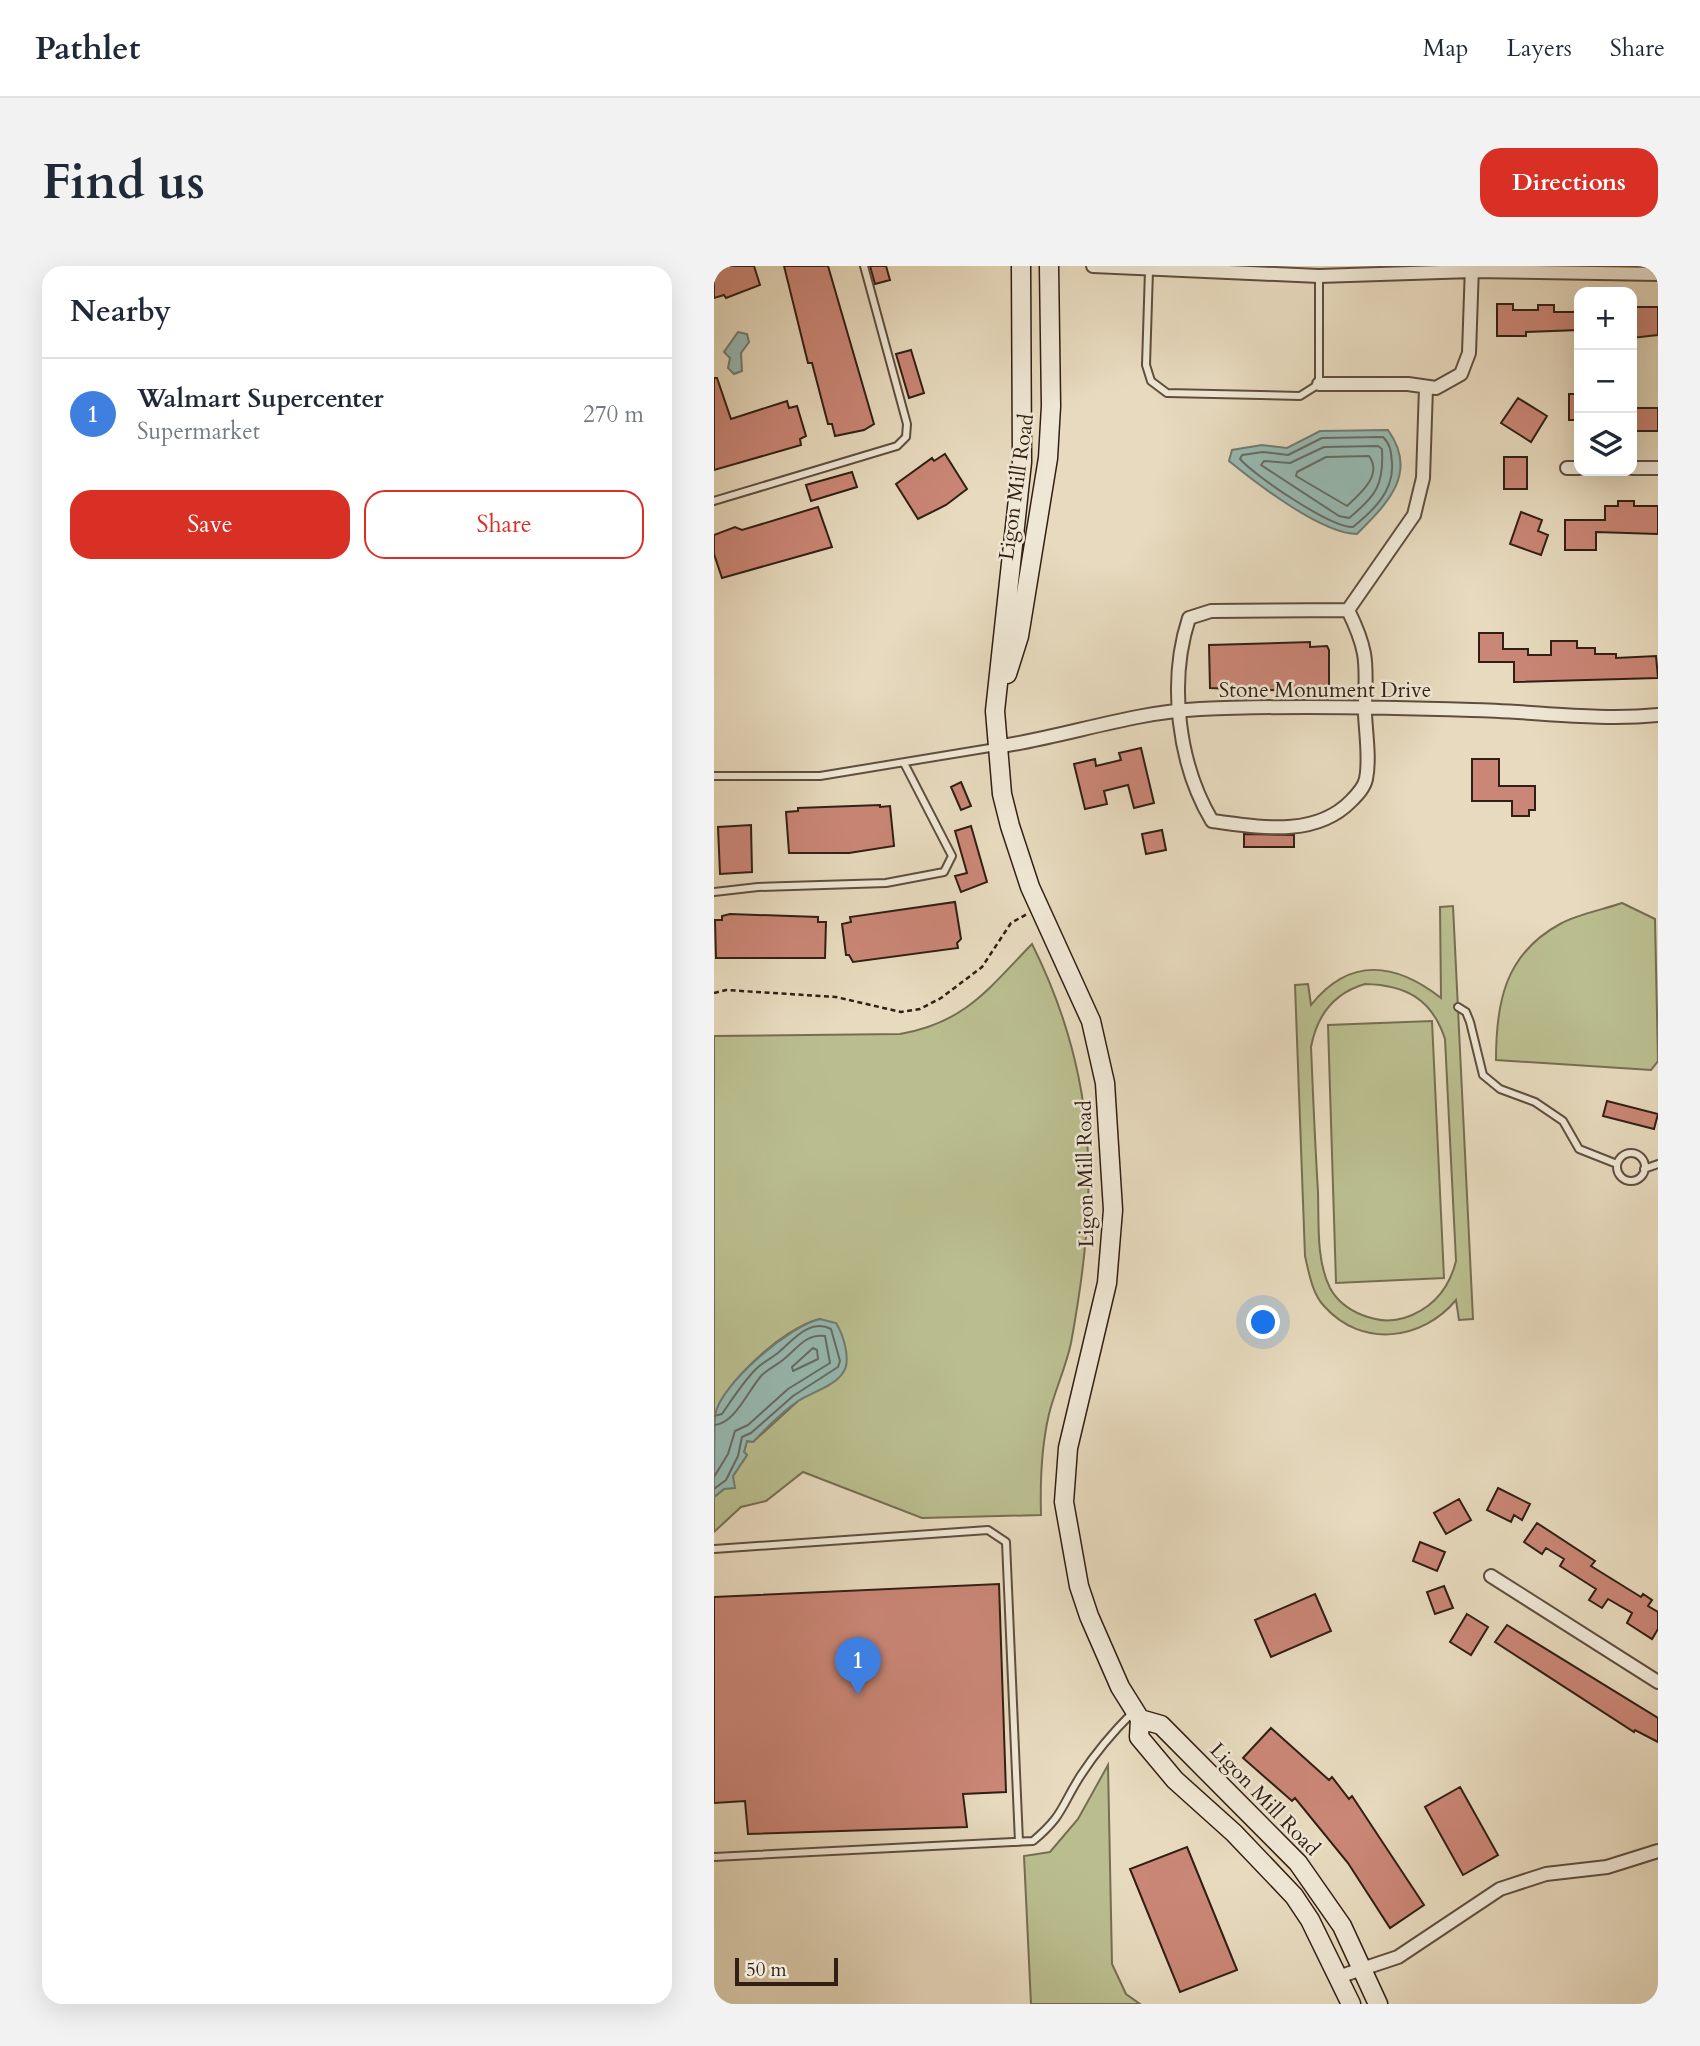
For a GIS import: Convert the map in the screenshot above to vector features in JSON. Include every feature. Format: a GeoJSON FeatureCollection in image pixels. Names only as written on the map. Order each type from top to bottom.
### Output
{"type":"FeatureCollection","features":[{"type":"Feature","properties":{"kind":"main road","name":"Ligon Mill Road"},"geometry":{"type":"LineString","coordinates":[[1021,266],[1022,462],[995,711],[996,747],[1002,794],[1030,887],[1091,1021],[1105,1083],[1113,1210],[1107,1283],[1068,1448],[1064,1502],[1079,1586],[1101,1650],[1137,1714],[1139,1737],[1175,1780],[1234,1833],[1294,1896],[1310,1920],[1351,2004]]}},
{"type":"Feature","properties":{"kind":"main road","name":"Ligon Mill Road"},"geometry":{"type":"LineString","coordinates":[[995,711],[1019,636],[1048,458],[1051,406],[1049,266]]}},
{"type":"Feature","properties":{"kind":"main road","name":"Ligon Mill Road"},"geometry":{"type":"LineString","coordinates":[[1137,1714],[1161,1725],[1298,1863],[1342,1926],[1378,2004]]}},
{"type":"Feature","properties":{"kind":"street"},"geometry":{"type":"LineString","coordinates":[[1093,266],[1319,276],[1472,269],[1658,274]]}},
{"type":"Feature","properties":{"kind":"street"},"geometry":{"type":"LineString","coordinates":[[1319,384],[1408,384],[1436,388],[1461,373],[1469,353],[1472,269]]}},
{"type":"Feature","properties":{"kind":"street"},"geometry":{"type":"LineString","coordinates":[[1348,610],[1414,515],[1423,478],[1426,387]]}},
{"type":"Feature","properties":{"kind":"street"},"geometry":{"type":"LineString","coordinates":[[1637,468],[1658,468]]}},
{"type":"Feature","properties":{"kind":"street"},"geometry":{"type":"LineString","coordinates":[[1348,610],[1364,644],[1368,669],[1365,709],[1366,780],[1359,793],[1332,818],[1288,827],[1212,821],[1188,769],[1179,734],[1183,645],[1189,618],[1211,611],[1348,610]]}},
{"type":"Feature","properties":{"kind":"street","name":"Stone Monument Drive"},"geometry":{"type":"LineString","coordinates":[[996,747],[1051,739],[1145,716],[1180,712],[1365,709],[1473,710],[1628,718],[1658,715]]}},
{"type":"Feature","properties":{"kind":"street"},"geometry":{"type":"LineString","coordinates":[[1491,1576],[1658,1682]]}},
{"type":"Feature","properties":{"kind":"street"},"geometry":{"type":"LineString","coordinates":[[1338,1977],[1398,1958],[1500,1889],[1546,1874],[1606,1867],[1658,1852]]}},
{"type":"Feature","properties":{"kind":"lane"},"geometry":{"type":"LineString","coordinates":[[714,501],[897,446],[906,437],[907,424],[864,266]]}},
{"type":"Feature","properties":{"kind":"lane"},"geometry":{"type":"LineString","coordinates":[[1149,268],[1146,365],[1151,381],[1167,393],[1300,396],[1319,384],[1319,276]]}},
{"type":"Feature","properties":{"kind":"lane"},"geometry":{"type":"LineString","coordinates":[[714,776],[820,776],[996,747]]}},
{"type":"Feature","properties":{"kind":"lane"},"geometry":{"type":"LineString","coordinates":[[714,892],[758,887],[886,883],[944,872],[952,856],[904,763]]}},
{"type":"Feature","properties":{"kind":"lane"},"geometry":{"type":"LineString","coordinates":[[1458,1007],[1466,1012],[1470,1022],[1483,1075],[1500,1089],[1535,1102],[1563,1121],[1579,1149],[1617,1164]]}},
{"type":"Feature","properties":{"kind":"lane"},"geometry":{"type":"LineString","coordinates":[[1644,1170],[1643,1160],[1636,1154],[1622,1156],[1617,1164],[1618,1174],[1626,1180],[1639,1178],[1644,1170],[1658,1164]]}},
{"type":"Feature","properties":{"kind":"lane"},"geometry":{"type":"LineString","coordinates":[[714,1549],[988,1530],[1006,1542],[1019,1842]]}},
{"type":"Feature","properties":{"kind":"lane"},"geometry":{"type":"LineString","coordinates":[[714,1857],[1033,1841],[1055,1822],[1079,1778],[1106,1739],[1137,1714]]}},
{"type":"Feature","properties":{"kind":"path"},"geometry":{"type":"LineString","coordinates":[[714,993],[726,990],[836,997],[892,1011],[920,1009],[941,998],[982,967],[1011,923],[1027,914]]}},
{"type":"Feature","properties":{"kind":"green space"},"geometry":{"type":"Polygon","coordinates":[[[1622,903],[1655,919],[1658,1061],[1651,1070],[1496,1060],[1498,1018],[1502,999],[1507,982],[1527,950],[1541,936],[1560,924],[1622,903]]]}},
{"type":"Feature","properties":{"kind":"green space"},"geometry":{"type":"Polygon","coordinates":[[[1453,906],[1473,1319],[1459,1320],[1456,1300],[1427,1324],[1410,1331],[1374,1334],[1339,1320],[1324,1306],[1314,1289],[1305,1256],[1295,985],[1308,984],[1311,1005],[1341,978],[1374,970],[1407,977],[1441,998],[1440,907],[1453,906]],[[1365,984],[1336,999],[1323,1015],[1311,1047],[1322,1266],[1330,1288],[1343,1304],[1362,1315],[1394,1320],[1414,1314],[1438,1297],[1449,1280],[1456,1261],[1445,1039],[1440,1025],[1425,1004],[1405,991],[1365,984]]]}},
{"type":"Feature","properties":{"kind":"green space"},"geometry":{"type":"Polygon","coordinates":[[[1032,944],[1054,994],[1071,1043],[1087,1139],[1088,1188],[1086,1238],[1071,1343],[1051,1405],[1044,1439],[1041,1515],[922,1518],[803,1472],[766,1501],[741,1507],[714,1532],[714,1497],[724,1489],[747,1455],[744,1452],[747,1441],[753,1442],[798,1401],[838,1378],[820,1319],[805,1324],[772,1346],[740,1376],[718,1409],[714,1424],[714,1036],[900,1034],[923,1029],[959,1012],[974,1001],[1032,944]]]}},
{"type":"Feature","properties":{"kind":"green space"},"geometry":{"type":"Polygon","coordinates":[[[1432,1021],[1444,1278],[1336,1283],[1328,1025],[1432,1021]]]}},
{"type":"Feature","properties":{"kind":"green space"},"geometry":{"type":"Polygon","coordinates":[[[1108,1765],[1112,1964],[1126,1994],[1140,2004],[1031,2004],[1024,1856],[1050,1852],[1078,1819],[1108,1765]]]}},
{"type":"Feature","properties":{"kind":"water"},"geometry":{"type":"Polygon","coordinates":[[[738,332],[747,334],[749,342],[741,353],[742,371],[734,374],[728,368],[730,358],[724,352],[738,332]]]}},
{"type":"Feature","properties":{"kind":"water"},"geometry":{"type":"Polygon","coordinates":[[[1388,430],[1397,446],[1400,474],[1388,499],[1357,534],[1343,532],[1308,517],[1229,461],[1232,450],[1262,445],[1287,448],[1320,431],[1388,430]]]}},
{"type":"Feature","properties":{"kind":"water"},"geometry":{"type":"Polygon","coordinates":[[[820,1319],[836,1323],[839,1328],[847,1360],[844,1371],[830,1385],[792,1405],[753,1442],[747,1441],[744,1452],[747,1455],[733,1476],[735,1488],[724,1489],[714,1497],[715,1415],[720,1402],[729,1388],[758,1358],[792,1332],[820,1319]]]}},
{"type":"Feature","properties":{"kind":"building"},"geometry":{"type":"Polygon","coordinates":[[[714,266],[754,266],[760,285],[726,298],[724,295],[714,298],[714,266]]]}},
{"type":"Feature","properties":{"kind":"building"},"geometry":{"type":"Polygon","coordinates":[[[784,266],[828,266],[874,424],[864,430],[835,436],[832,424],[828,424],[812,363],[808,363],[784,266]]]}},
{"type":"Feature","properties":{"kind":"building"},"geometry":{"type":"Polygon","coordinates":[[[870,266],[886,266],[890,280],[875,284],[870,266]]]}},
{"type":"Feature","properties":{"kind":"building"},"geometry":{"type":"Polygon","coordinates":[[[1497,304],[1513,304],[1513,310],[1538,310],[1538,305],[1554,305],[1554,312],[1574,312],[1574,330],[1526,332],[1526,336],[1497,336],[1497,304]]]}},
{"type":"Feature","properties":{"kind":"building"},"geometry":{"type":"Polygon","coordinates":[[[1637,307],[1658,307],[1658,335],[1637,337],[1637,307]]]}},
{"type":"Feature","properties":{"kind":"building"},"geometry":{"type":"Polygon","coordinates":[[[911,350],[924,393],[909,398],[896,354],[911,350]]]}},
{"type":"Feature","properties":{"kind":"building"},"geometry":{"type":"Polygon","coordinates":[[[714,378],[717,378],[731,419],[787,401],[789,408],[797,406],[806,436],[800,439],[801,445],[714,470],[714,378]]]}},
{"type":"Feature","properties":{"kind":"building"},"geometry":{"type":"Polygon","coordinates":[[[1569,394],[1574,394],[1574,420],[1569,420],[1569,394]]]}},
{"type":"Feature","properties":{"kind":"building"},"geometry":{"type":"Polygon","coordinates":[[[1518,398],[1547,416],[1531,442],[1501,423],[1518,398]]]}},
{"type":"Feature","properties":{"kind":"building"},"geometry":{"type":"Polygon","coordinates":[[[1637,408],[1658,408],[1658,431],[1637,431],[1637,408]]]}},
{"type":"Feature","properties":{"kind":"building"},"geometry":{"type":"Polygon","coordinates":[[[945,454],[967,489],[946,505],[918,519],[896,484],[932,458],[934,461],[945,454]]]}},
{"type":"Feature","properties":{"kind":"building"},"geometry":{"type":"Polygon","coordinates":[[[1504,457],[1527,457],[1527,489],[1504,489],[1504,457]]]}},
{"type":"Feature","properties":{"kind":"building"},"geometry":{"type":"Polygon","coordinates":[[[852,472],[857,487],[811,501],[806,485],[852,472]]]}},
{"type":"Feature","properties":{"kind":"building"},"geometry":{"type":"Polygon","coordinates":[[[1618,501],[1634,501],[1634,506],[1658,506],[1658,534],[1596,532],[1596,550],[1565,550],[1565,520],[1605,520],[1605,506],[1618,506],[1618,501]]]}},
{"type":"Feature","properties":{"kind":"building"},"geometry":{"type":"Polygon","coordinates":[[[818,507],[832,547],[722,578],[714,554],[714,535],[735,527],[742,530],[818,507]]]}},
{"type":"Feature","properties":{"kind":"building"},"geometry":{"type":"Polygon","coordinates":[[[1521,512],[1542,520],[1538,531],[1548,535],[1541,555],[1510,544],[1521,512]]]}},
{"type":"Feature","properties":{"kind":"building"},"geometry":{"type":"Polygon","coordinates":[[[1479,633],[1503,633],[1503,649],[1528,649],[1528,655],[1551,655],[1551,641],[1577,641],[1577,648],[1595,648],[1595,654],[1616,654],[1616,658],[1656,656],[1658,678],[1514,682],[1514,662],[1479,662],[1479,633]]]}},
{"type":"Feature","properties":{"kind":"building"},"geometry":{"type":"Polygon","coordinates":[[[1310,642],[1310,647],[1327,646],[1329,650],[1329,687],[1295,691],[1210,688],[1209,645],[1310,642]]]}},
{"type":"Feature","properties":{"kind":"building"},"geometry":{"type":"Polygon","coordinates":[[[1141,748],[1154,803],[1134,808],[1128,785],[1104,791],[1107,804],[1085,809],[1074,764],[1095,759],[1096,766],[1121,760],[1119,753],[1141,748]]]}},
{"type":"Feature","properties":{"kind":"building"},"geometry":{"type":"Polygon","coordinates":[[[1472,759],[1499,759],[1499,786],[1535,786],[1535,810],[1529,810],[1529,816],[1512,816],[1512,801],[1472,801],[1472,759]]]}},
{"type":"Feature","properties":{"kind":"building"},"geometry":{"type":"Polygon","coordinates":[[[961,782],[971,806],[961,810],[951,787],[961,782]]]}},
{"type":"Feature","properties":{"kind":"building"},"geometry":{"type":"Polygon","coordinates":[[[890,806],[894,846],[849,853],[789,853],[786,812],[798,811],[798,808],[890,806]]]}},
{"type":"Feature","properties":{"kind":"building"},"geometry":{"type":"Polygon","coordinates":[[[751,825],[752,872],[720,874],[718,827],[751,825]]]}},
{"type":"Feature","properties":{"kind":"building"},"geometry":{"type":"Polygon","coordinates":[[[971,826],[987,882],[961,892],[955,876],[967,873],[955,831],[971,826]]]}},
{"type":"Feature","properties":{"kind":"building"},"geometry":{"type":"Polygon","coordinates":[[[1162,830],[1166,850],[1146,854],[1142,834],[1162,830]]]}},
{"type":"Feature","properties":{"kind":"building"},"geometry":{"type":"Polygon","coordinates":[[[1244,834],[1294,835],[1294,847],[1244,847],[1244,834]]]}},
{"type":"Feature","properties":{"kind":"building"},"geometry":{"type":"Polygon","coordinates":[[[955,902],[961,939],[957,943],[958,948],[853,962],[849,955],[846,955],[842,924],[851,922],[850,917],[955,902]]]}},
{"type":"Feature","properties":{"kind":"building"},"geometry":{"type":"Polygon","coordinates":[[[722,916],[818,917],[818,922],[826,922],[825,958],[716,958],[715,920],[722,920],[722,916]]]}},
{"type":"Feature","properties":{"kind":"building"},"geometry":{"type":"Polygon","coordinates":[[[1607,1101],[1658,1114],[1654,1129],[1603,1116],[1607,1101]]]}},
{"type":"Feature","properties":{"kind":"building"},"geometry":{"type":"Polygon","coordinates":[[[1498,1488],[1530,1504],[1522,1520],[1514,1515],[1511,1522],[1487,1510],[1498,1488]]]}},
{"type":"Feature","properties":{"kind":"building"},"geometry":{"type":"Polygon","coordinates":[[[1459,1499],[1471,1520],[1446,1534],[1434,1513],[1459,1499]]]}},
{"type":"Feature","properties":{"kind":"building"},"geometry":{"type":"Polygon","coordinates":[[[1537,1523],[1595,1561],[1591,1566],[1641,1597],[1643,1594],[1652,1600],[1648,1606],[1658,1612],[1658,1629],[1652,1639],[1627,1623],[1632,1613],[1608,1599],[1602,1608],[1589,1600],[1596,1589],[1560,1566],[1564,1559],[1546,1548],[1542,1554],[1524,1542],[1537,1523]]]}},
{"type":"Feature","properties":{"kind":"building"},"geometry":{"type":"Polygon","coordinates":[[[1420,1542],[1445,1552],[1437,1571],[1413,1561],[1420,1542]]]}},
{"type":"Feature","properties":{"kind":"building"},"geometry":{"type":"Polygon","coordinates":[[[999,1584],[1006,1792],[963,1794],[967,1827],[748,1834],[745,1801],[714,1803],[714,1597],[999,1584]]]}},
{"type":"Feature","properties":{"kind":"building"},"geometry":{"type":"Polygon","coordinates":[[[1444,1586],[1453,1608],[1435,1614],[1427,1592],[1444,1586]]]}},
{"type":"Feature","properties":{"kind":"building"},"geometry":{"type":"Polygon","coordinates":[[[1315,1594],[1331,1631],[1271,1657],[1255,1620],[1315,1594]]]}},
{"type":"Feature","properties":{"kind":"building"},"geometry":{"type":"Polygon","coordinates":[[[1467,1614],[1488,1627],[1471,1655],[1450,1642],[1467,1614]]]}},
{"type":"Feature","properties":{"kind":"building"},"geometry":{"type":"Polygon","coordinates":[[[1507,1625],[1658,1718],[1658,1742],[1635,1730],[1634,1732],[1495,1642],[1507,1625]]]}},
{"type":"Feature","properties":{"kind":"building"},"geometry":{"type":"Polygon","coordinates":[[[1271,1728],[1329,1780],[1332,1777],[1349,1799],[1352,1796],[1424,1905],[1390,1928],[1348,1863],[1295,1798],[1292,1801],[1243,1758],[1271,1728]]]}},
{"type":"Feature","properties":{"kind":"building"},"geometry":{"type":"Polygon","coordinates":[[[1460,1787],[1498,1855],[1463,1875],[1425,1807],[1460,1787]]]}},
{"type":"Feature","properties":{"kind":"building"},"geometry":{"type":"Polygon","coordinates":[[[1187,1847],[1237,1970],[1180,1992],[1130,1869],[1187,1847]]]}},
{"type":"Feature","properties":{"kind":"place","name":"Walmart Supercenter"},"geometry":{"type":"Point","coordinates":[858,1695]}}]}
